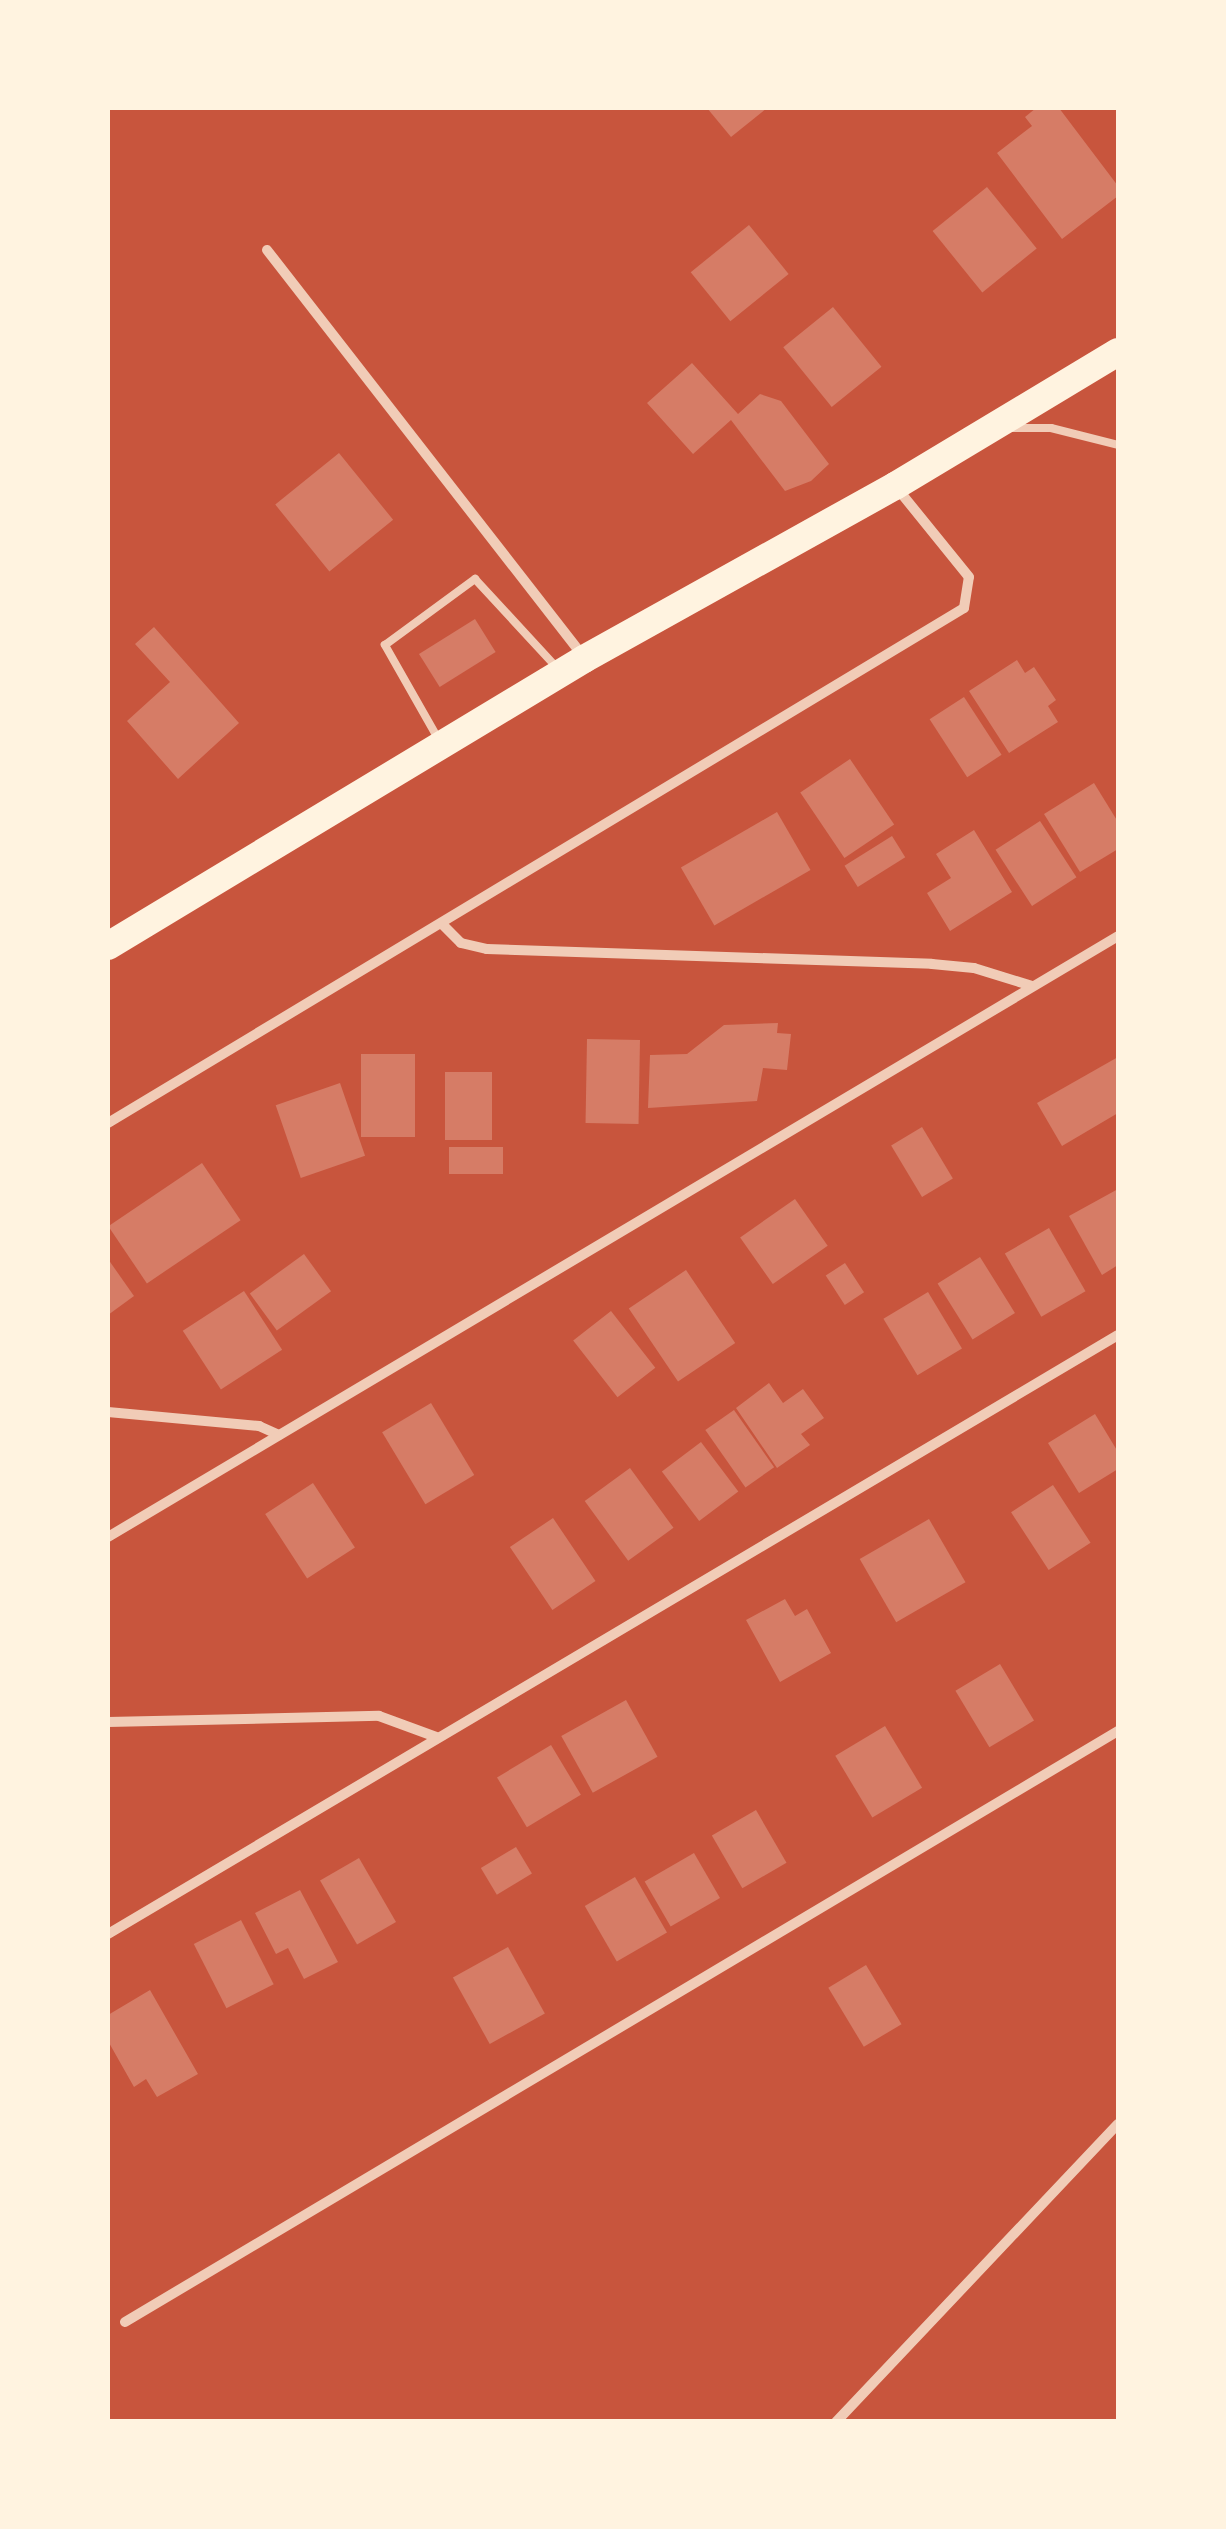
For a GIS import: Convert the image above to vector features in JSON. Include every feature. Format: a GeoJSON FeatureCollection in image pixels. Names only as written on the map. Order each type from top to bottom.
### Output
{"type":"FeatureCollection","features":[{"type":"Feature","properties":{"kind":"highway"},"geometry":{"type":"LineString","coordinates":[[108,946],[573,666],[895,486],[1118,352]]}},
{"type":"Feature","properties":{"kind":"street"},"geometry":{"type":"LineString","coordinates":[[268,250],[573,666]]}},
{"type":"Feature","properties":{"kind":"street"},"geometry":{"type":"LineString","coordinates":[[108,1123],[443,925],[964,608],[969,577],[895,486]]}},
{"type":"Feature","properties":{"kind":"street"},"geometry":{"type":"LineString","coordinates":[[443,925],[461,943],[487,949],[932,964],[974,968],[1032,986]]}},
{"type":"Feature","properties":{"kind":"street"},"geometry":{"type":"LineString","coordinates":[[108,1537],[1118,936]]}},
{"type":"Feature","properties":{"kind":"street"},"geometry":{"type":"LineString","coordinates":[[108,1934],[1118,1335]]}},
{"type":"Feature","properties":{"kind":"street"},"geometry":{"type":"LineString","coordinates":[[108,1412],[260,1426],[280,1435]]}},
{"type":"Feature","properties":{"kind":"street"},"geometry":{"type":"LineString","coordinates":[[108,1722],[379,1716],[436,1737]]}},
{"type":"Feature","properties":{"kind":"street"},"geometry":{"type":"LineString","coordinates":[[125,2322],[1118,1731]]}},
{"type":"Feature","properties":{"kind":"street"},"geometry":{"type":"LineString","coordinates":[[836,2422],[1118,2124]]}},
{"type":"Feature","properties":{"kind":"lane"},"geometry":{"type":"LineString","coordinates":[[994,428],[1051,428],[1118,445]]}},
{"type":"Feature","properties":{"kind":"lane"},"geometry":{"type":"LineString","coordinates":[[442,744],[385,646],[476,579],[573,666]]}},
{"type":"Feature","properties":{"kind":"building"},"geometry":{"type":"Polygon","coordinates":[[[707,108],[767,108],[731,137],[707,108]]]}},
{"type":"Feature","properties":{"kind":"building"},"geometry":{"type":"Polygon","coordinates":[[[1036,108],[1059,108],[1118,186],[1118,196],[1062,239],[997,153],[1032,126],[1025,117],[1036,108]]]}},
{"type":"Feature","properties":{"kind":"building"},"geometry":{"type":"Polygon","coordinates":[[[987,187],[1037,248],[982,292],[933,231],[987,187]]]}},
{"type":"Feature","properties":{"kind":"building"},"geometry":{"type":"Polygon","coordinates":[[[749,225],[789,274],[730,321],[691,272],[749,225]]]}},
{"type":"Feature","properties":{"kind":"building"},"geometry":{"type":"Polygon","coordinates":[[[833,307],[881,367],[832,407],[783,347],[833,307]]]}},
{"type":"Feature","properties":{"kind":"building"},"geometry":{"type":"Polygon","coordinates":[[[692,363],[738,414],[760,394],[781,401],[829,464],[811,481],[785,491],[731,420],[693,454],[647,403],[692,363]]]}},
{"type":"Feature","properties":{"kind":"building"},"geometry":{"type":"Polygon","coordinates":[[[339,453],[393,520],[329,571],[275,505],[339,453]]]}},
{"type":"Feature","properties":{"kind":"building"},"geometry":{"type":"Polygon","coordinates":[[[475,619],[496,652],[440,687],[419,654],[475,619]]]}},
{"type":"Feature","properties":{"kind":"building"},"geometry":{"type":"Polygon","coordinates":[[[154,627],[239,723],[178,779],[127,721],[170,682],[135,644],[154,627]]]}},
{"type":"Feature","properties":{"kind":"building"},"geometry":{"type":"Polygon","coordinates":[[[1017,660],[1025,673],[1034,667],[1056,700],[1048,706],[1058,722],[1009,753],[969,691],[1017,660]]]}},
{"type":"Feature","properties":{"kind":"building"},"geometry":{"type":"Polygon","coordinates":[[[964,697],[1002,755],[967,777],[930,719],[964,697]]]}},
{"type":"Feature","properties":{"kind":"building"},"geometry":{"type":"Polygon","coordinates":[[[850,759],[894,824],[844,858],[800,793],[850,759]]]}},
{"type":"Feature","properties":{"kind":"building"},"geometry":{"type":"Polygon","coordinates":[[[1094,783],[1118,822],[1118,849],[1080,872],[1044,814],[1094,783]]]}},
{"type":"Feature","properties":{"kind":"building"},"geometry":{"type":"Polygon","coordinates":[[[777,812],[810,870],[714,926],[681,867],[777,812]]]}},
{"type":"Feature","properties":{"kind":"building"},"geometry":{"type":"Polygon","coordinates":[[[1040,821],[1076,877],[1032,906],[996,850],[1040,821]]]}},
{"type":"Feature","properties":{"kind":"building"},"geometry":{"type":"Polygon","coordinates":[[[974,830],[1012,892],[950,931],[927,893],[951,878],[936,854],[974,830]]]}},
{"type":"Feature","properties":{"kind":"building"},"geometry":{"type":"Polygon","coordinates":[[[892,836],[905,857],[858,887],[845,866],[892,836]]]}},
{"type":"Feature","properties":{"kind":"building"},"geometry":{"type":"Polygon","coordinates":[[[778,1023],[777,1033],[791,1034],[787,1070],[763,1068],[757,1101],[648,1108],[650,1055],[687,1054],[724,1025],[778,1023]]]}},
{"type":"Feature","properties":{"kind":"building"},"geometry":{"type":"Polygon","coordinates":[[[587,1039],[640,1040],[639,1124],[586,1123],[587,1039]]]}},
{"type":"Feature","properties":{"kind":"building"},"geometry":{"type":"Polygon","coordinates":[[[361,1054],[415,1054],[415,1137],[361,1137],[361,1054]]]}},
{"type":"Feature","properties":{"kind":"building"},"geometry":{"type":"Polygon","coordinates":[[[1118,1057],[1118,1113],[1062,1146],[1037,1103],[1118,1057]]]}},
{"type":"Feature","properties":{"kind":"building"},"geometry":{"type":"Polygon","coordinates":[[[445,1072],[492,1072],[492,1140],[445,1140],[445,1072]]]}},
{"type":"Feature","properties":{"kind":"building"},"geometry":{"type":"Polygon","coordinates":[[[340,1083],[365,1156],[301,1178],[276,1105],[340,1083]]]}},
{"type":"Feature","properties":{"kind":"building"},"geometry":{"type":"Polygon","coordinates":[[[922,1127],[953,1178],[922,1197],[891,1146],[922,1127]]]}},
{"type":"Feature","properties":{"kind":"building"},"geometry":{"type":"Polygon","coordinates":[[[449,1147],[503,1147],[503,1174],[449,1174],[449,1147]]]}},
{"type":"Feature","properties":{"kind":"building"},"geometry":{"type":"Polygon","coordinates":[[[202,1163],[241,1220],[147,1283],[108,1226],[202,1163]]]}},
{"type":"Feature","properties":{"kind":"building"},"geometry":{"type":"Polygon","coordinates":[[[1118,1189],[1118,1265],[1102,1275],[1069,1216],[1118,1189]]]}},
{"type":"Feature","properties":{"kind":"building"},"geometry":{"type":"Polygon","coordinates":[[[795,1199],[828,1246],[773,1284],[740,1237],[795,1199]]]}},
{"type":"Feature","properties":{"kind":"building"},"geometry":{"type":"Polygon","coordinates":[[[1049,1228],[1086,1291],[1041,1317],[1005,1254],[1049,1228]]]}},
{"type":"Feature","properties":{"kind":"building"},"geometry":{"type":"Polygon","coordinates":[[[304,1254],[331,1291],[277,1331],[250,1293],[304,1254]]]}},
{"type":"Feature","properties":{"kind":"building"},"geometry":{"type":"Polygon","coordinates":[[[980,1257],[1015,1313],[973,1339],[938,1283],[980,1257]]]}},
{"type":"Feature","properties":{"kind":"building"},"geometry":{"type":"Polygon","coordinates":[[[108,1259],[134,1296],[108,1315],[108,1259]]]}},
{"type":"Feature","properties":{"kind":"building"},"geometry":{"type":"Polygon","coordinates":[[[845,1263],[864,1292],[845,1305],[826,1276],[845,1263]]]}},
{"type":"Feature","properties":{"kind":"building"},"geometry":{"type":"Polygon","coordinates":[[[686,1270],[735,1343],[678,1382],[629,1309],[686,1270]]]}},
{"type":"Feature","properties":{"kind":"building"},"geometry":{"type":"Polygon","coordinates":[[[244,1291],[282,1350],[221,1389],[183,1331],[244,1291]]]}},
{"type":"Feature","properties":{"kind":"building"},"geometry":{"type":"Polygon","coordinates":[[[928,1292],[962,1349],[917,1375],[883,1319],[928,1292]]]}},
{"type":"Feature","properties":{"kind":"building"},"geometry":{"type":"Polygon","coordinates":[[[611,1311],[655,1368],[618,1397],[573,1341],[611,1311]]]}},
{"type":"Feature","properties":{"kind":"building"},"geometry":{"type":"Polygon","coordinates":[[[769,1383],[783,1403],[803,1389],[824,1418],[801,1434],[810,1445],[777,1468],[736,1408],[769,1383]]]}},
{"type":"Feature","properties":{"kind":"building"},"geometry":{"type":"Polygon","coordinates":[[[431,1403],[474,1475],[425,1504],[382,1432],[431,1403]]]}},
{"type":"Feature","properties":{"kind":"building"},"geometry":{"type":"Polygon","coordinates":[[[734,1410],[774,1467],[745,1487],[705,1430],[734,1410]]]}},
{"type":"Feature","properties":{"kind":"building"},"geometry":{"type":"Polygon","coordinates":[[[1095,1414],[1118,1452],[1118,1469],[1079,1493],[1048,1443],[1095,1414]]]}},
{"type":"Feature","properties":{"kind":"building"},"geometry":{"type":"Polygon","coordinates":[[[701,1442],[738,1492],[699,1521],[662,1471],[701,1442]]]}},
{"type":"Feature","properties":{"kind":"building"},"geometry":{"type":"Polygon","coordinates":[[[630,1468],[673,1528],[628,1561],[585,1501],[630,1468]]]}},
{"type":"Feature","properties":{"kind":"building"},"geometry":{"type":"Polygon","coordinates":[[[313,1483],[355,1548],[307,1579],[265,1514],[313,1483]]]}},
{"type":"Feature","properties":{"kind":"building"},"geometry":{"type":"Polygon","coordinates":[[[1053,1485],[1091,1543],[1049,1570],[1011,1512],[1053,1485]]]}},
{"type":"Feature","properties":{"kind":"building"},"geometry":{"type":"Polygon","coordinates":[[[553,1518],[595,1581],[552,1610],[510,1547],[553,1518]]]}},
{"type":"Feature","properties":{"kind":"building"},"geometry":{"type":"Polygon","coordinates":[[[929,1519],[965,1582],[896,1622],[860,1559],[929,1519]]]}},
{"type":"Feature","properties":{"kind":"building"},"geometry":{"type":"Polygon","coordinates":[[[785,1599],[795,1616],[807,1609],[831,1653],[780,1682],[746,1620],[785,1599]]]}},
{"type":"Feature","properties":{"kind":"building"},"geometry":{"type":"Polygon","coordinates":[[[1000,1664],[1034,1721],[989,1747],[955,1691],[1000,1664]]]}},
{"type":"Feature","properties":{"kind":"building"},"geometry":{"type":"Polygon","coordinates":[[[626,1700],[658,1757],[593,1793],[561,1736],[626,1700]]]}},
{"type":"Feature","properties":{"kind":"building"},"geometry":{"type":"Polygon","coordinates":[[[885,1726],[922,1788],[872,1818],[835,1756],[885,1726]]]}},
{"type":"Feature","properties":{"kind":"building"},"geometry":{"type":"Polygon","coordinates":[[[551,1745],[581,1795],[527,1827],[497,1777],[551,1745]]]}},
{"type":"Feature","properties":{"kind":"building"},"geometry":{"type":"Polygon","coordinates":[[[756,1810],[787,1863],[742,1888],[712,1836],[756,1810]]]}},
{"type":"Feature","properties":{"kind":"building"},"geometry":{"type":"Polygon","coordinates":[[[516,1847],[532,1874],[497,1895],[481,1868],[516,1847]]]}},
{"type":"Feature","properties":{"kind":"building"},"geometry":{"type":"Polygon","coordinates":[[[694,1853],[720,1898],[671,1927],[645,1882],[694,1853]]]}},
{"type":"Feature","properties":{"kind":"building"},"geometry":{"type":"Polygon","coordinates":[[[359,1858],[396,1922],[357,1945],[320,1880],[359,1858]]]}},
{"type":"Feature","properties":{"kind":"building"},"geometry":{"type":"Polygon","coordinates":[[[635,1877],[667,1932],[617,1961],[585,1906],[635,1877]]]}},
{"type":"Feature","properties":{"kind":"building"},"geometry":{"type":"Polygon","coordinates":[[[300,1890],[338,1962],[304,1979],[288,1948],[276,1954],[255,1913],[300,1890]]]}},
{"type":"Feature","properties":{"kind":"building"},"geometry":{"type":"Polygon","coordinates":[[[241,1920],[274,1984],[226,2008],[194,1944],[241,1920]]]}},
{"type":"Feature","properties":{"kind":"building"},"geometry":{"type":"Polygon","coordinates":[[[508,1947],[545,2013],[490,2044],[453,1978],[508,1947]]]}},
{"type":"Feature","properties":{"kind":"building"},"geometry":{"type":"Polygon","coordinates":[[[866,1965],[902,2024],[864,2047],[828,1988],[866,1965]]]}},
{"type":"Feature","properties":{"kind":"building"},"geometry":{"type":"Polygon","coordinates":[[[150,1990],[198,2074],[157,2097],[146,2079],[134,2087],[108,2041],[108,2015],[150,1990]]]}}]}
